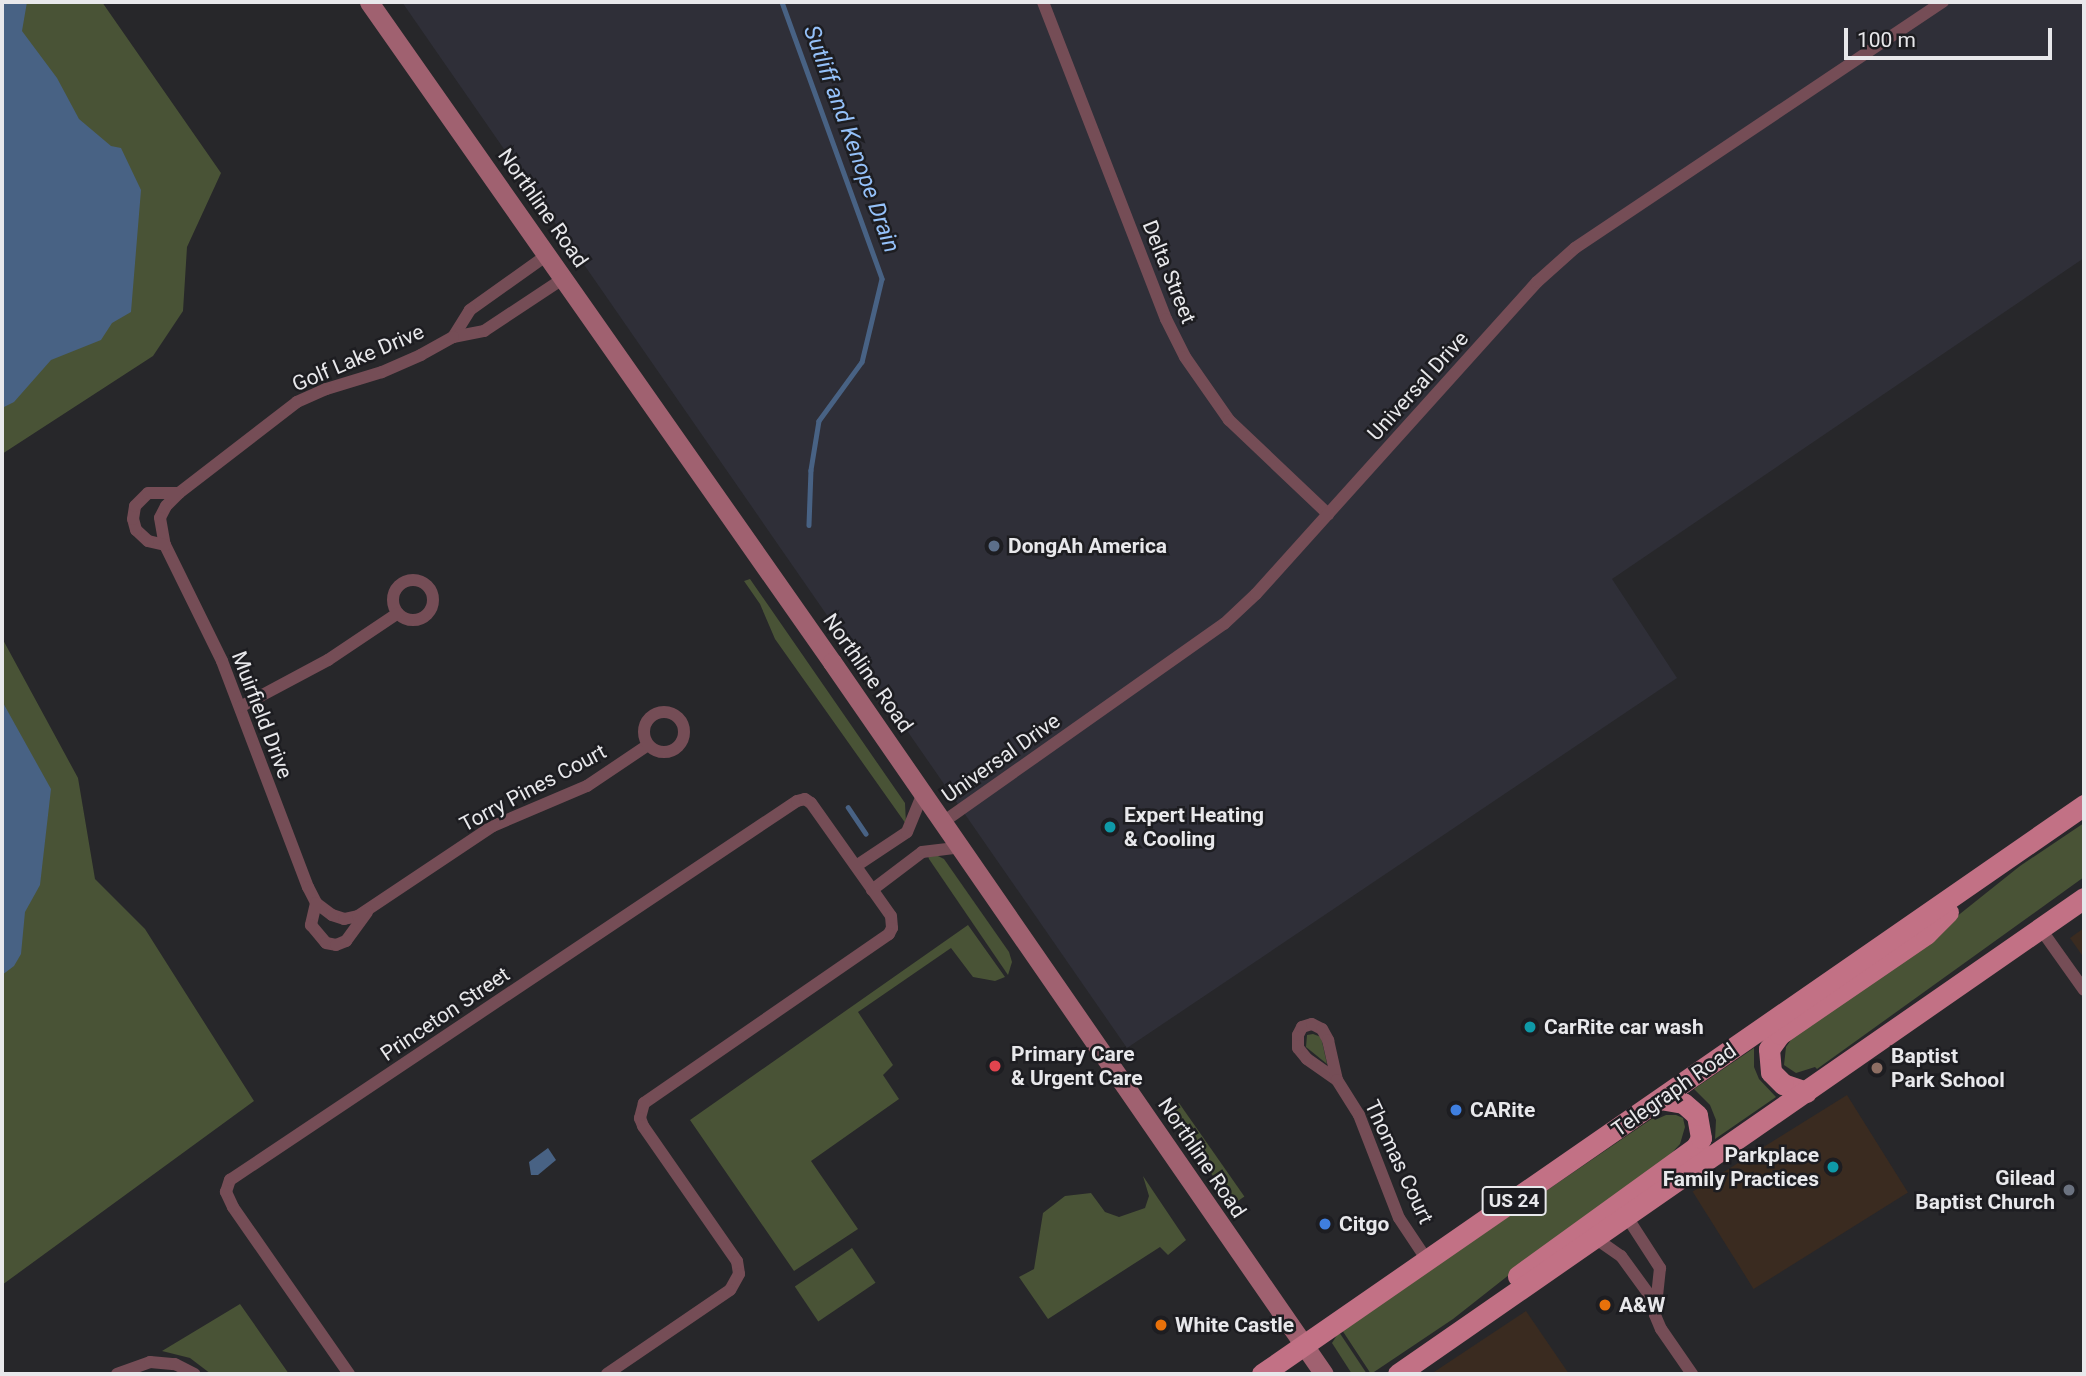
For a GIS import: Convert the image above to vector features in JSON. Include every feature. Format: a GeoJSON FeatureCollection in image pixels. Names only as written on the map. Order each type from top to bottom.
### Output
{"type":"FeatureCollection","features":[{"type":"Feature","properties":{"kind":"main road","name":"Northline Road"},"geometry":{"type":"LineString","coordinates":[[369,2],[943,821],[1324,1374]]}},
{"type":"Feature","properties":{"kind":"main road","name":"Telegraph Road"},"geometry":{"type":"LineString","coordinates":[[1262,1374],[2084,805]]}},
{"type":"Feature","properties":{"kind":"main road"},"geometry":{"type":"LineString","coordinates":[[1807,1092],[1783,1084],[1771,1072],[1769,1049],[1780,1034],[1926,934],[1979,880]]}},
{"type":"Feature","properties":{"kind":"main road"},"geometry":{"type":"LineString","coordinates":[[2022,941],[2063,897],[2084,883]]}},
{"type":"Feature","properties":{"kind":"main road"},"geometry":{"type":"LineString","coordinates":[[1398,1374],[2084,898]]}},
{"type":"Feature","properties":{"kind":"main road"},"geometry":{"type":"LineString","coordinates":[[1489,1311],[1497,1293],[1541,1257],[1696,1147],[1701,1138],[1697,1115],[1682,1103],[1661,1100]]}},
{"type":"Feature","properties":{"kind":"street","name":"Delta Street"},"geometry":{"type":"LineString","coordinates":[[1043,2],[1166,319],[1185,357],[1229,420],[1328,514]]}},
{"type":"Feature","properties":{"kind":"street","name":"Universal Drive"},"geometry":{"type":"LineString","coordinates":[[943,821],[1224,624],[1256,594],[1560,261],[1943,2]]}},
{"type":"Feature","properties":{"kind":"street","name":"Golf Lake Drive"},"geometry":{"type":"LineString","coordinates":[[453,337],[470,310],[547,255]]}},
{"type":"Feature","properties":{"kind":"street","name":"Golf Lake Drive"},"geometry":{"type":"LineString","coordinates":[[179,493],[297,402],[326,389],[392,368],[453,337],[484,331],[564,278]]}},
{"type":"Feature","properties":{"kind":"street"},"geometry":{"type":"LineString","coordinates":[[165,545],[148,541],[136,530],[133,519],[135,506],[148,494],[179,493]]}},
{"type":"Feature","properties":{"kind":"street","name":"Muirfield Drive"},"geometry":{"type":"LineString","coordinates":[[179,493],[166,506],[160,518],[165,545],[222,661],[316,903],[311,925],[326,943],[336,945],[346,941],[367,912]]}},
{"type":"Feature","properties":{"kind":"street"},"geometry":{"type":"LineString","coordinates":[[240,707],[328,660],[398,612]]}},
{"type":"Feature","properties":{"kind":"street","name":"Torry Pines Court"},"geometry":{"type":"LineString","coordinates":[[367,912],[493,826],[587,786],[648,745]]}},
{"type":"Feature","properties":{"kind":"street"},"geometry":{"type":"LineString","coordinates":[[856,866],[907,832],[923,793]]}},
{"type":"Feature","properties":{"kind":"street","name":"Princeton Street"},"geometry":{"type":"LineString","coordinates":[[349,1374],[233,1207],[226,1192],[230,1180],[797,801],[805,799],[811,803],[891,916],[889,934],[644,1103],[640,1118],[643,1126],[737,1261],[739,1274],[730,1290],[607,1374]]}},
{"type":"Feature","properties":{"kind":"street"},"geometry":{"type":"LineString","coordinates":[[872,890],[922,852],[960,847]]}},
{"type":"Feature","properties":{"kind":"street"},"geometry":{"type":"LineString","coordinates":[[316,903],[332,915],[344,919],[367,912]]}},
{"type":"Feature","properties":{"kind":"street"},"geometry":{"type":"LineString","coordinates":[[2040,928],[2084,990]]}},
{"type":"Feature","properties":{"kind":"street","name":"Thomas Court"},"geometry":{"type":"LineString","coordinates":[[1337,1080],[1359,1115],[1399,1218],[1427,1260]]}},
{"type":"Feature","properties":{"kind":"street"},"geometry":{"type":"LineString","coordinates":[[1627,1217],[1660,1268],[1655,1315],[1661,1329],[1692,1374]]}},
{"type":"Feature","properties":{"kind":"street"},"geometry":{"type":"LineString","coordinates":[[1595,1238],[1621,1256],[1656,1304]]}},
{"type":"Feature","properties":{"kind":"street"},"geometry":{"type":"LineString","coordinates":[[117,1374],[150,1362],[175,1364],[195,1374]]}},
{"type":"Feature","properties":{"kind":"shaded area"},"geometry":{"type":"Polygon","coordinates":[[[402,2],[2084,2],[2084,258],[1612,579],[1677,678],[1127,1048],[402,2]]]}},
{"type":"Feature","properties":{"kind":"shaded area"},"geometry":{"type":"Polygon","coordinates":[[[2084,928],[2084,958],[2070,938],[2084,928]]]}},
{"type":"Feature","properties":{"kind":"shaded area"},"geometry":{"type":"Polygon","coordinates":[[[1847,1095],[1908,1193],[1754,1289],[1693,1191],[1847,1095]]]}},
{"type":"Feature","properties":{"kind":"shaded area"},"geometry":{"type":"Polygon","coordinates":[[[1526,1311],[1569,1374],[1431,1374],[1526,1311]]]}},
{"type":"Feature","properties":{"kind":"green space"},"geometry":{"type":"Polygon","coordinates":[[[2,2],[102,2],[221,173],[187,247],[183,311],[153,356],[2,454],[2,2]]]}},
{"type":"Feature","properties":{"kind":"green space"},"geometry":{"type":"Polygon","coordinates":[[[750,579],[905,803],[906,824],[775,639],[760,604],[744,581],[750,579]]]}},
{"type":"Feature","properties":{"kind":"green space"},"geometry":{"type":"Polygon","coordinates":[[[2,638],[78,778],[95,879],[145,929],[254,1101],[2,1285],[2,638]]]}},
{"type":"Feature","properties":{"kind":"green space"},"geometry":{"type":"Polygon","coordinates":[[[2084,823],[2084,877],[1817,1069],[1815,1067],[1796,1073],[1784,1065],[1786,1047],[1795,1034],[1936,933],[2020,866],[2084,823]]]}},
{"type":"Feature","properties":{"kind":"green space"},"geometry":{"type":"Polygon","coordinates":[[[936,855],[944,859],[1009,952],[1012,962],[1008,975],[928,856],[936,855]]]}},
{"type":"Feature","properties":{"kind":"green space"},"geometry":{"type":"Polygon","coordinates":[[[968,925],[1005,977],[995,981],[973,977],[951,948],[858,1012],[893,1065],[883,1075],[899,1099],[811,1161],[858,1229],[794,1271],[690,1120],[968,925]]]}},
{"type":"Feature","properties":{"kind":"green space"},"geometry":{"type":"Polygon","coordinates":[[[1307,1035],[1321,1037],[1327,1064],[1306,1047],[1307,1035]]]}},
{"type":"Feature","properties":{"kind":"green space"},"geometry":{"type":"Polygon","coordinates":[[[1754,1048],[1754,1067],[1759,1079],[1776,1097],[1715,1139],[1716,1120],[1710,1105],[1694,1089],[1754,1048]]]}},
{"type":"Feature","properties":{"kind":"green space"},"geometry":{"type":"Polygon","coordinates":[[[1179,1103],[1244,1196],[1233,1204],[1168,1111],[1179,1103]]]}},
{"type":"Feature","properties":{"kind":"green space"},"geometry":{"type":"Polygon","coordinates":[[[1666,1115],[1683,1118],[1685,1127],[1680,1144],[1667,1158],[1533,1256],[1453,1319],[1371,1374],[1342,1330],[1653,1118],[1655,1120],[1666,1115]]]}},
{"type":"Feature","properties":{"kind":"green space"},"geometry":{"type":"Polygon","coordinates":[[[1143,1176],[1186,1240],[1168,1255],[1160,1247],[1048,1319],[1019,1277],[1034,1269],[1043,1213],[1065,1196],[1091,1193],[1105,1212],[1119,1217],[1145,1208],[1149,1196],[1143,1176]]]}},
{"type":"Feature","properties":{"kind":"green space"},"geometry":{"type":"Polygon","coordinates":[[[852,1248],[875,1283],[818,1321],[795,1287],[852,1248]]]}},
{"type":"Feature","properties":{"kind":"green space"},"geometry":{"type":"Polygon","coordinates":[[[240,1304],[289,1374],[211,1374],[190,1358],[162,1351],[240,1304]]]}},
{"type":"Feature","properties":{"kind":"green space"},"geometry":{"type":"Polygon","coordinates":[[[1339,1332],[1367,1374],[1352,1374],[1332,1343],[1339,1332]]]}},
{"type":"Feature","properties":{"kind":"water"},"geometry":{"type":"Polygon","coordinates":[[[2,2],[27,2],[22,31],[57,78],[79,119],[111,146],[121,148],[141,190],[131,312],[112,323],[101,340],[51,360],[14,402],[2,408],[2,2]]]}},
{"type":"Feature","properties":{"kind":"water"},"geometry":{"type":"Polygon","coordinates":[[[2,701],[51,789],[40,885],[25,912],[21,954],[14,966],[2,975],[2,701]]]}},
{"type":"Feature","properties":{"kind":"water"},"geometry":{"type":"Polygon","coordinates":[[[548,1148],[556,1160],[538,1175],[531,1175],[529,1162],[548,1148]]]}},
{"type":"Feature","properties":{"kind":"waterway","name":"Sutliff and Kenope Drain"},"geometry":{"type":"LineString","coordinates":[[782,2],[882,279],[862,362],[819,421],[811,470],[809,525]]}},
{"type":"Feature","properties":{"kind":"waterway","name":"Sutliff and Kenope Drain"},"geometry":{"type":"LineString","coordinates":[[848,807],[866,834]]}},
{"type":"Feature","properties":{"kind":"place","name":"DongAh America"},"geometry":{"type":"Point","coordinates":[994,546]}},
{"type":"Feature","properties":{"kind":"place","name":"Expert Heating & Cooling"},"geometry":{"type":"Point","coordinates":[1110,827]}},
{"type":"Feature","properties":{"kind":"place","name":"CarRite car wash"},"geometry":{"type":"Point","coordinates":[1530,1027]}},
{"type":"Feature","properties":{"kind":"place","name":"Primary Care & Urgent Care"},"geometry":{"type":"Point","coordinates":[995,1066]}},
{"type":"Feature","properties":{"kind":"place","name":"Baptist Park School"},"geometry":{"type":"Point","coordinates":[1877,1068]}},
{"type":"Feature","properties":{"kind":"place","name":"CARite"},"geometry":{"type":"Point","coordinates":[1456,1110]}},
{"type":"Feature","properties":{"kind":"place","name":"Parkplace Family Practices"},"geometry":{"type":"Point","coordinates":[1833,1167]}},
{"type":"Feature","properties":{"kind":"place","name":"Gilead Baptist Church"},"geometry":{"type":"Point","coordinates":[2069,1190]}},
{"type":"Feature","properties":{"kind":"place","name":"Citgo"},"geometry":{"type":"Point","coordinates":[1325,1224]}},
{"type":"Feature","properties":{"kind":"place","name":"A&W"},"geometry":{"type":"Point","coordinates":[1605,1305]}},
{"type":"Feature","properties":{"kind":"place","name":"White Castle"},"geometry":{"type":"Point","coordinates":[1161,1325]}}]}
